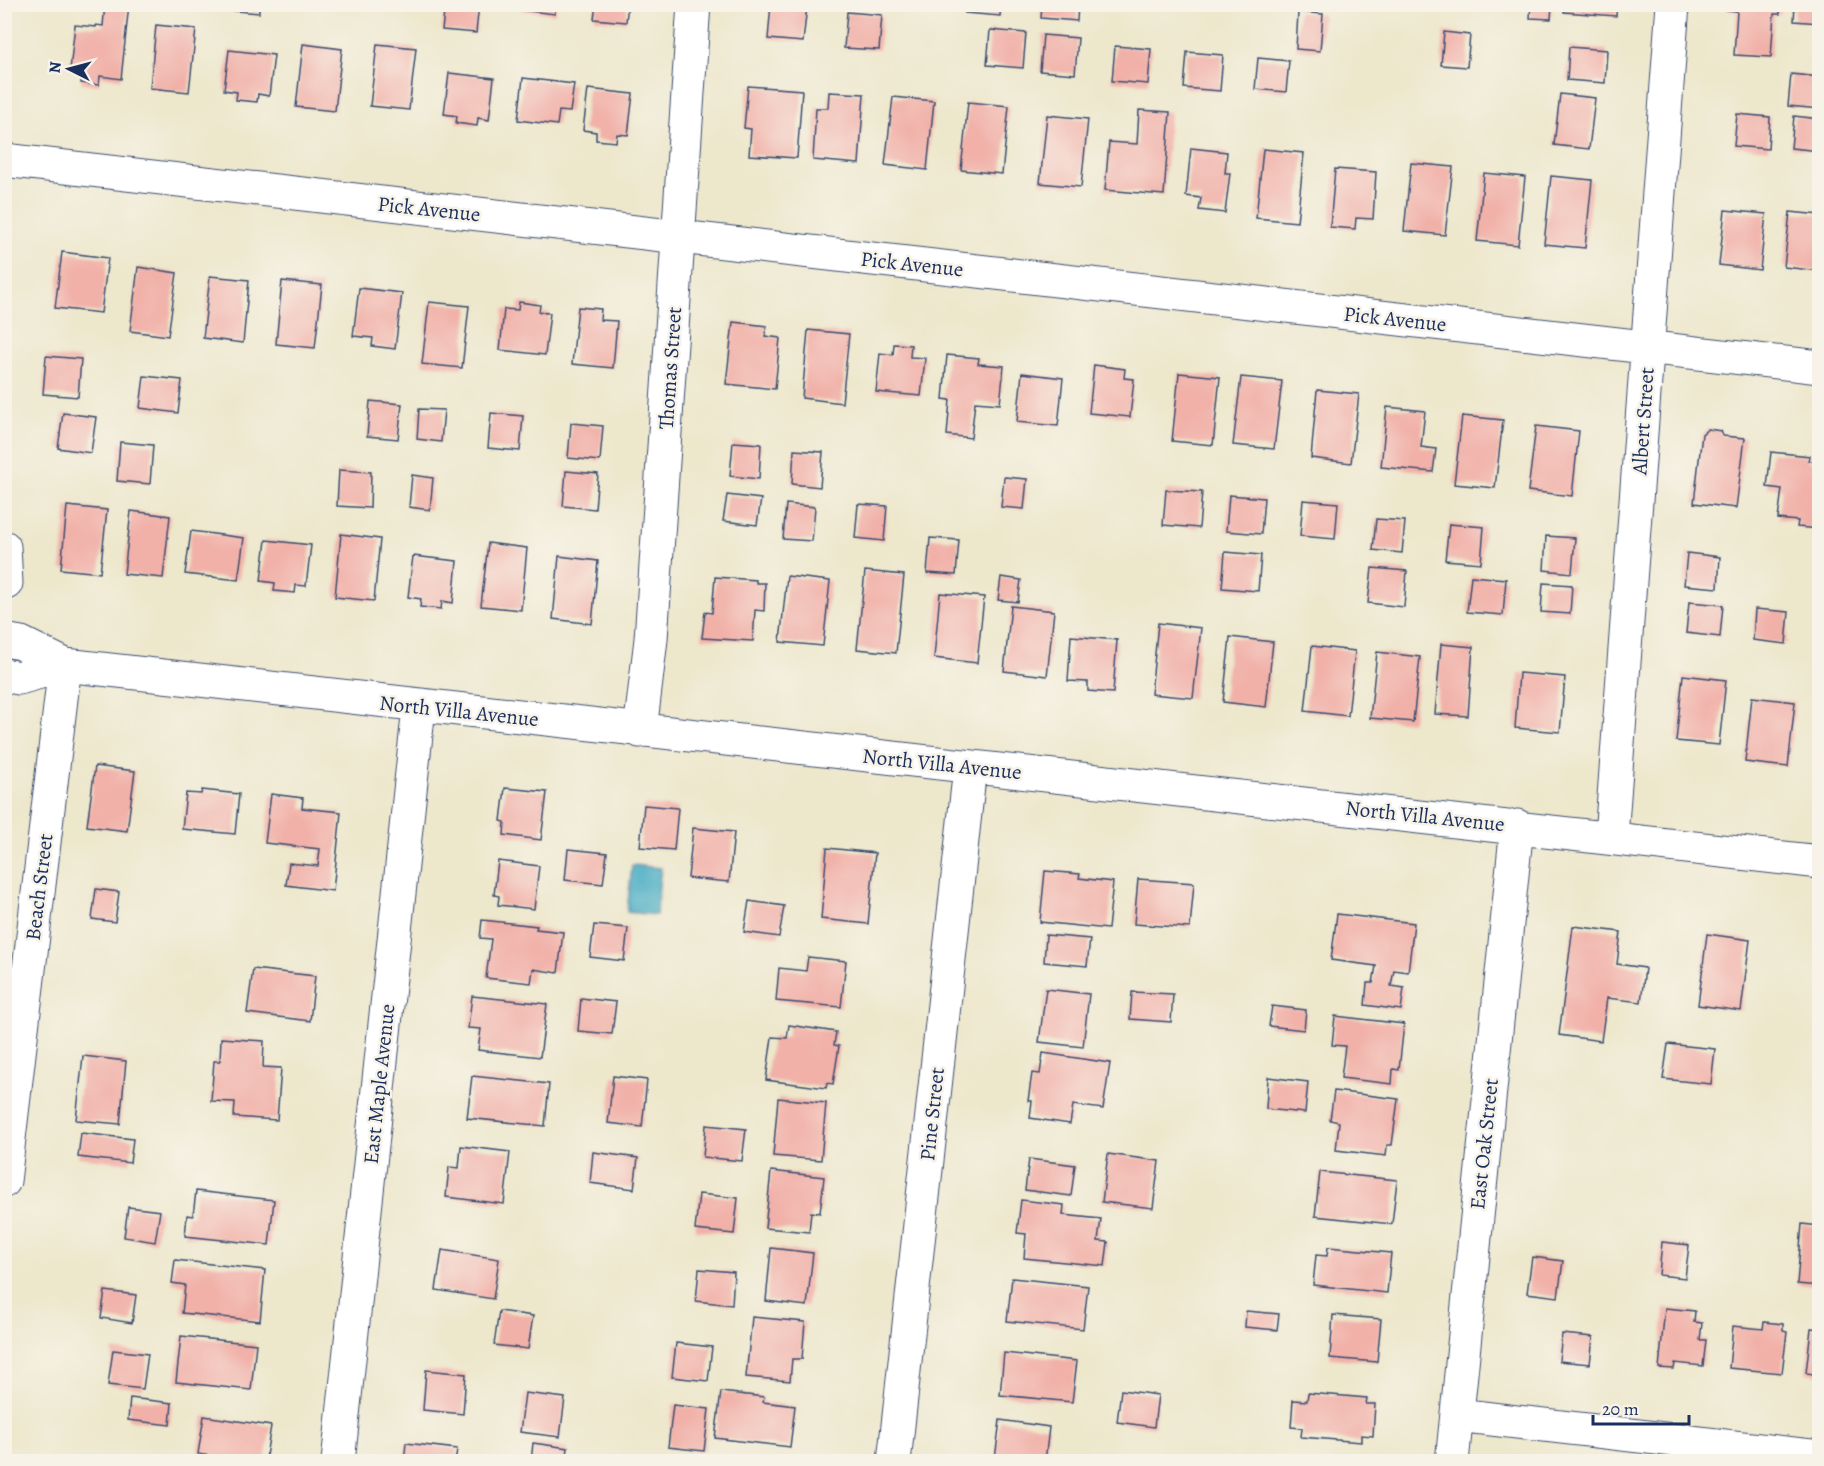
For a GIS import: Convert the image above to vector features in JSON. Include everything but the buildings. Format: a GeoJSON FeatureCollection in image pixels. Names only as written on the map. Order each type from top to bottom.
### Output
{"type":"FeatureCollection","features":[{"type":"Feature","properties":{"kind":"street","name":"Thomas Street"},"geometry":{"type":"LineString","coordinates":[[640,731],[651,639],[694,4]]}},
{"type":"Feature","properties":{"kind":"street","name":"Albert Street"},"geometry":{"type":"LineString","coordinates":[[1611,837],[1673,4]]}},
{"type":"Feature","properties":{"kind":"street","name":"Pick Avenue"},"geometry":{"type":"LineString","coordinates":[[4,160],[1820,367]]}},
{"type":"Feature","properties":{"kind":"street"},"geometry":{"type":"LineString","coordinates":[[4,547],[6,584]]}},
{"type":"Feature","properties":{"kind":"street","name":"North Villa Avenue"},"geometry":{"type":"LineString","coordinates":[[4,640],[21,643],[65,665],[419,707],[1517,826],[1820,862]]}},
{"type":"Feature","properties":{"kind":"street","name":"North Villa Avenue"},"geometry":{"type":"LineString","coordinates":[[4,675],[19,678],[65,665]]}},
{"type":"Feature","properties":{"kind":"street","name":"Beach Street"},"geometry":{"type":"LineString","coordinates":[[4,1181],[65,665]]}},
{"type":"Feature","properties":{"kind":"street","name":"East Maple Avenue"},"geometry":{"type":"LineString","coordinates":[[338,1461],[419,707]]}},
{"type":"Feature","properties":{"kind":"street","name":"Pine Street"},"geometry":{"type":"LineString","coordinates":[[894,1461],[970,766]]}},
{"type":"Feature","properties":{"kind":"street","name":"East Oak Street"},"geometry":{"type":"LineString","coordinates":[[1452,1461],[1517,826]]}},
{"type":"Feature","properties":{"kind":"street"},"geometry":{"type":"LineString","coordinates":[[1457,1415],[1820,1456]]}},
{"type":"Feature","properties":{"kind":"water"},"geometry":{"type":"Polygon","coordinates":[[[632,865],[661,868],[656,915],[627,912],[632,865]]]}}]}
